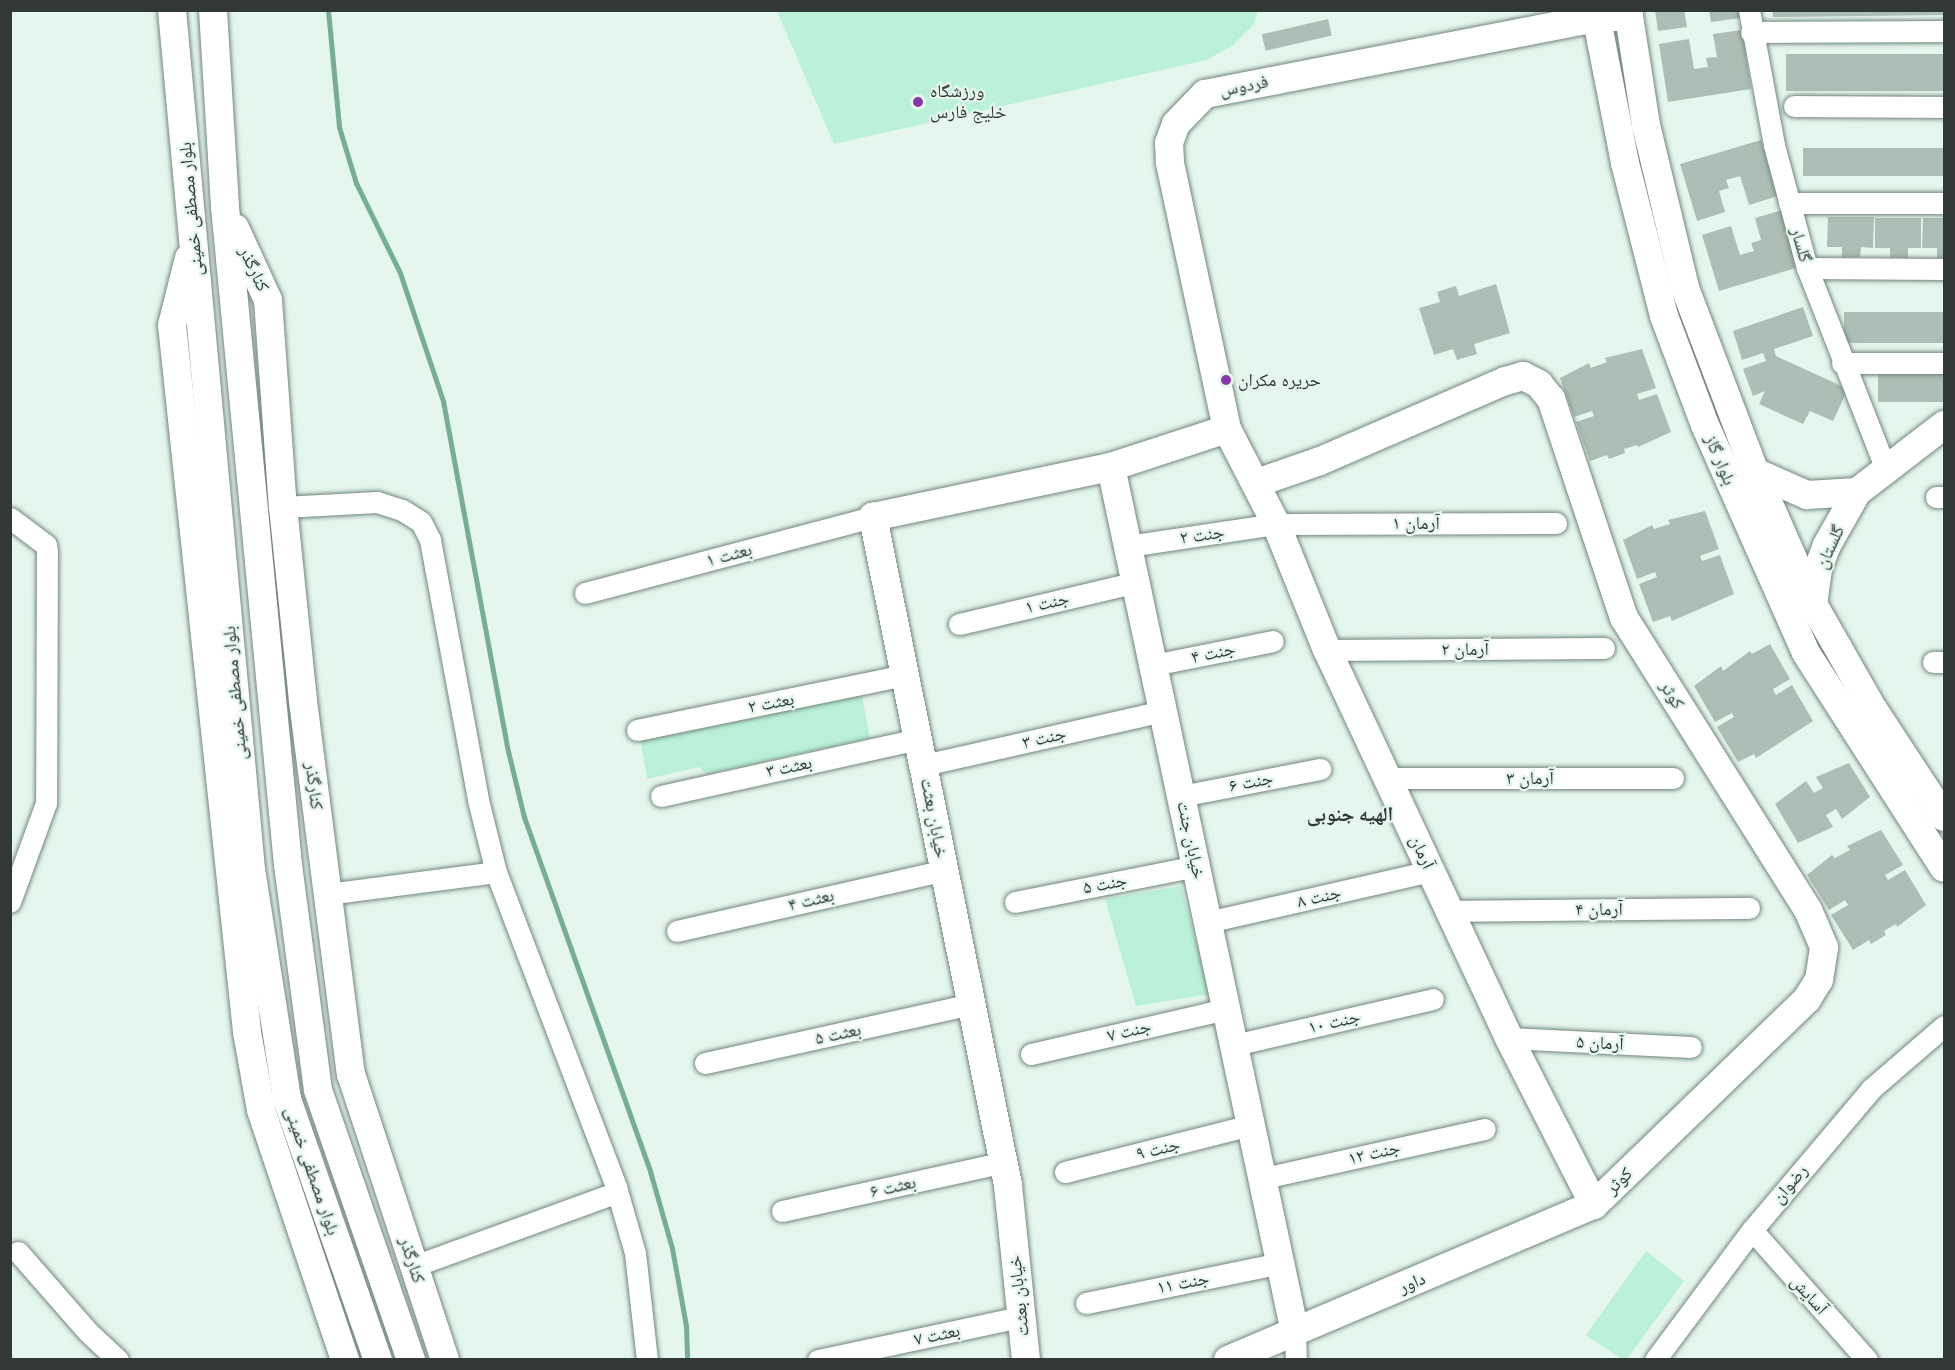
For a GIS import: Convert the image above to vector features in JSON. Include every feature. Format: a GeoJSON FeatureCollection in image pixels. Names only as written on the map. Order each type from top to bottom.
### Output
{"type":"FeatureCollection","features":[{"type":"Feature","properties":{"kind":"street","name":"بلوار مصطفی خمینی"},"geometry":{"type":"LineString","coordinates":[[213,10],[225,207],[288,865],[318,1090],[411,1359]]}},
{"type":"Feature","properties":{"kind":"street","name":"بلوار مصطفی خمینی"},"geometry":{"type":"LineString","coordinates":[[177,11],[194,239],[251,869],[287,1100],[378,1359]]}},
{"type":"Feature","properties":{"kind":"street","name":"فردوس"},"geometry":{"type":"LineString","coordinates":[[1227,429],[1170,162],[1169,143],[1176,124],[1190,105],[1205,94],[1595,14],[1628,13]]}},
{"type":"Feature","properties":{"kind":"street","name":"بلوار گاز"},"geometry":{"type":"LineString","coordinates":[[1628,13],[1646,125],[1685,288],[1755,472],[1813,604],[1874,709],[1944,817]]}},
{"type":"Feature","properties":{"kind":"street","name":"بلوار گاز"},"geometry":{"type":"LineString","coordinates":[[1595,14],[1626,163],[1664,316],[1705,424],[1806,653],[1944,868]]}},
{"type":"Feature","properties":{"kind":"street"},"geometry":{"type":"LineString","coordinates":[[1750,21],[1944,31]]}},
{"type":"Feature","properties":{"kind":"street","name":"گلسار"},"geometry":{"type":"LineString","coordinates":[[1750,21],[1788,203],[1807,268],[1842,363],[1886,470]]}},
{"type":"Feature","properties":{"kind":"street"},"geometry":{"type":"LineString","coordinates":[[1794,106],[1944,107]]}},
{"type":"Feature","properties":{"kind":"street"},"geometry":{"type":"LineString","coordinates":[[1788,203],[1944,203]]}},
{"type":"Feature","properties":{"kind":"street","name":"کنارگذر"},"geometry":{"type":"LineString","coordinates":[[225,207],[268,300],[283,507],[327,894],[351,1074],[445,1359]]}},
{"type":"Feature","properties":{"kind":"street"},"geometry":{"type":"LineString","coordinates":[[194,239],[172,325],[247,1032],[261,1110],[345,1359]]}},
{"type":"Feature","properties":{"kind":"street"},"geometry":{"type":"LineString","coordinates":[[1807,268],[1944,269]]}},
{"type":"Feature","properties":{"kind":"street"},"geometry":{"type":"LineString","coordinates":[[1842,363],[1944,363]]}},
{"type":"Feature","properties":{"kind":"street","name":"کوثر"},"geometry":{"type":"LineString","coordinates":[[1257,483],[1320,461],[1505,381],[1523,376],[1539,384],[1551,399],[1624,618],[1809,910],[1824,948],[1819,980],[1807,999],[1594,1205]]}},
{"type":"Feature","properties":{"kind":"street","name":"گلستان"},"geometry":{"type":"LineString","coordinates":[[1813,604],[1818,569],[1827,545],[1857,492],[1944,425]]}},
{"type":"Feature","properties":{"kind":"street"},"geometry":{"type":"LineString","coordinates":[[873,517],[1111,467],[1227,429]]}},
{"type":"Feature","properties":{"kind":"street","name":"آرمان"},"geometry":{"type":"LineString","coordinates":[[1227,429],[1257,483],[1276,524],[1327,650],[1509,1038],[1594,1205]]}},
{"type":"Feature","properties":{"kind":"street","name":"خیابان جنت"},"geometry":{"type":"LineString","coordinates":[[1111,467],[1264,1178],[1296,1346]]}},
{"type":"Feature","properties":{"kind":"street","name":"گلستان"},"geometry":{"type":"LineString","coordinates":[[1755,472],[1807,495],[1857,492]]}},
{"type":"Feature","properties":{"kind":"street"},"geometry":{"type":"LineString","coordinates":[[283,507],[377,502],[402,510],[421,522],[430,540],[478,800],[496,872],[618,1192],[635,1253],[647,1359]]}},
{"type":"Feature","properties":{"kind":"street","name":"بعثت ۱"},"geometry":{"type":"LineString","coordinates":[[585,593],[873,517]]}},
{"type":"Feature","properties":{"kind":"street","name":"خیابان بعثت"},"geometry":{"type":"LineString","coordinates":[[873,517],[1004,1162],[1026,1359]]}},
{"type":"Feature","properties":{"kind":"street"},"geometry":{"type":"LineString","coordinates":[[10,518],[42,542],[47,551],[46,803],[10,902]]}},
{"type":"Feature","properties":{"kind":"street","name":"آرمان ۱"},"geometry":{"type":"LineString","coordinates":[[1276,524],[1557,523]]}},
{"type":"Feature","properties":{"kind":"street","name":"جنت ۲"},"geometry":{"type":"LineString","coordinates":[[1128,546],[1276,524]]}},
{"type":"Feature","properties":{"kind":"street","name":"جنت ۱"},"geometry":{"type":"LineString","coordinates":[[959,624],[1136,582]]}},
{"type":"Feature","properties":{"kind":"street","name":"جنت ۴"},"geometry":{"type":"LineString","coordinates":[[1153,665],[1272,640]]}},
{"type":"Feature","properties":{"kind":"street","name":"آرمان ۲"},"geometry":{"type":"LineString","coordinates":[[1327,650],[1604,648]]}},
{"type":"Feature","properties":{"kind":"street","name":"بعثت ۲"},"geometry":{"type":"LineString","coordinates":[[637,730],[905,675]]}},
{"type":"Feature","properties":{"kind":"street","name":"جنت ۳"},"geometry":{"type":"LineString","coordinates":[[921,752],[1164,711]]}},
{"type":"Feature","properties":{"kind":"street","name":"بعثت ۳"},"geometry":{"type":"LineString","coordinates":[[661,795],[921,752]]}},
{"type":"Feature","properties":{"kind":"street","name":"جنت ۶"},"geometry":{"type":"LineString","coordinates":[[1181,795],[1320,769]]}},
{"type":"Feature","properties":{"kind":"street","name":"آرمان ۳"},"geometry":{"type":"LineString","coordinates":[[1387,778],[1673,778]]}},
{"type":"Feature","properties":{"kind":"street","name":"جنت ۵"},"geometry":{"type":"LineString","coordinates":[[1015,902],[1196,866]]}},
{"type":"Feature","properties":{"kind":"street","name":"بعثت ۴"},"geometry":{"type":"LineString","coordinates":[[677,930],[945,870]]}},
{"type":"Feature","properties":{"kind":"street","name":"جنت ۸"},"geometry":{"type":"LineString","coordinates":[[1208,922],[1431,871]]}},
{"type":"Feature","properties":{"kind":"street"},"geometry":{"type":"LineString","coordinates":[[327,894],[496,872]]}},
{"type":"Feature","properties":{"kind":"street","name":"آرمان ۴"},"geometry":{"type":"LineString","coordinates":[[1449,910],[1749,908]]}},
{"type":"Feature","properties":{"kind":"street","name":"جنت ۱۰"},"geometry":{"type":"LineString","coordinates":[[1234,1045],[1433,999]]}},
{"type":"Feature","properties":{"kind":"street","name":"بعثت ۵"},"geometry":{"type":"LineString","coordinates":[[705,1063],[972,1004]]}},
{"type":"Feature","properties":{"kind":"street","name":"جنت ۷"},"geometry":{"type":"LineString","coordinates":[[1031,1054],[1226,1009]]}},
{"type":"Feature","properties":{"kind":"street","name":"رضوان"},"geometry":{"type":"LineString","coordinates":[[1655,1359],[1752,1230],[1871,1089],[1944,1026]]}},
{"type":"Feature","properties":{"kind":"street","name":"آرمان ۵"},"geometry":{"type":"LineString","coordinates":[[1509,1038],[1691,1047]]}},
{"type":"Feature","properties":{"kind":"street","name":"جنت ۹"},"geometry":{"type":"LineString","coordinates":[[1065,1172],[1251,1125]]}},
{"type":"Feature","properties":{"kind":"street","name":"جنت ۱۲"},"geometry":{"type":"LineString","coordinates":[[1264,1178],[1485,1129]]}},
{"type":"Feature","properties":{"kind":"street","name":"بعثت ۶"},"geometry":{"type":"LineString","coordinates":[[782,1212],[1004,1162]]}},
{"type":"Feature","properties":{"kind":"street"},"geometry":{"type":"LineString","coordinates":[[414,1266],[618,1192]]}},
{"type":"Feature","properties":{"kind":"street","name":"داور"},"geometry":{"type":"LineString","coordinates":[[1228,1359],[1296,1346],[1594,1205]]}},
{"type":"Feature","properties":{"kind":"street","name":"آسایش"},"geometry":{"type":"LineString","coordinates":[[1752,1230],[1867,1359]]}},
{"type":"Feature","properties":{"kind":"street"},"geometry":{"type":"LineString","coordinates":[[18,1252],[88,1332],[118,1359]]}},
{"type":"Feature","properties":{"kind":"street","name":"جنت ۱۱"},"geometry":{"type":"LineString","coordinates":[[1086,1303],[1281,1263]]}},
{"type":"Feature","properties":{"kind":"street","name":"بعثت ۷"},"geometry":{"type":"LineString","coordinates":[[818,1359],[1021,1317]]}},
{"type":"Feature","properties":{"kind":"green space","name":"ورزشگاه خلیج فارس"},"geometry":{"type":"Polygon","coordinates":[[[777,11],[1258,11],[1254,24],[1232,46],[1206,60],[834,144],[777,11]]]}},
{"type":"Feature","properties":{"kind":"green space"},"geometry":{"type":"Polygon","coordinates":[[[861,691],[870,738],[707,774],[699,767],[647,779],[640,737],[861,691]]]}},
{"type":"Feature","properties":{"kind":"green space"},"geometry":{"type":"Polygon","coordinates":[[[1181,886],[1210,994],[1136,1006],[1105,899],[1181,886]]]}},
{"type":"Feature","properties":{"kind":"green space"},"geometry":{"type":"Polygon","coordinates":[[[1646,1251],[1684,1281],[1627,1359],[1622,1359],[1586,1335],[1646,1251]]]}},
{"type":"Feature","properties":{"kind":"building"},"geometry":{"type":"Polygon","coordinates":[[[1655,10],[1684,10],[1687,27],[1658,31],[1655,10]]]}},
{"type":"Feature","properties":{"kind":"building"},"geometry":{"type":"Polygon","coordinates":[[[1709,10],[1740,10],[1741,18],[1711,22],[1709,10]]]}},
{"type":"Feature","properties":{"kind":"building"},"geometry":{"type":"Polygon","coordinates":[[[1772,10],[1944,10],[1944,15],[1773,17],[1772,10]]]}},
{"type":"Feature","properties":{"kind":"building"},"geometry":{"type":"Polygon","coordinates":[[[1328,19],[1332,36],[1266,51],[1262,34],[1328,19]]]}},
{"type":"Feature","properties":{"kind":"building"},"geometry":{"type":"Polygon","coordinates":[[[1742,30],[1751,89],[1668,102],[1659,44],[1689,39],[1694,69],[1708,67],[1706,58],[1717,57],[1713,34],[1742,30]]]}},
{"type":"Feature","properties":{"kind":"building"},"geometry":{"type":"Polygon","coordinates":[[[1786,54],[1944,54],[1944,91],[1786,91],[1786,54]]]}},
{"type":"Feature","properties":{"kind":"building"},"geometry":{"type":"Polygon","coordinates":[[[1761,140],[1778,196],[1749,205],[1740,176],[1726,180],[1729,188],[1719,191],[1725,212],[1697,221],[1680,164],[1761,140]]]}},
{"type":"Feature","properties":{"kind":"building"},"geometry":{"type":"Polygon","coordinates":[[[1803,148],[1944,148],[1944,176],[1803,176],[1803,148]]]}},
{"type":"Feature","properties":{"kind":"building"},"geometry":{"type":"Polygon","coordinates":[[[1783,210],[1799,267],[1719,291],[1702,235],[1731,226],[1740,255],[1754,251],[1751,243],[1761,240],[1755,218],[1783,210]]]}},
{"type":"Feature","properties":{"kind":"building"},"geometry":{"type":"Polygon","coordinates":[[[1828,217],[1874,217],[1873,248],[1861,247],[1860,257],[1842,257],[1842,247],[1827,247],[1828,217]]]}},
{"type":"Feature","properties":{"kind":"building"},"geometry":{"type":"Polygon","coordinates":[[[1875,218],[1921,218],[1921,248],[1908,248],[1908,258],[1890,257],[1890,248],[1875,248],[1875,218]]]}},
{"type":"Feature","properties":{"kind":"building"},"geometry":{"type":"Polygon","coordinates":[[[1923,218],[1944,218],[1944,258],[1937,258],[1937,248],[1922,248],[1923,218]]]}},
{"type":"Feature","properties":{"kind":"building"},"geometry":{"type":"Polygon","coordinates":[[[1496,284],[1510,333],[1474,344],[1477,354],[1457,360],[1453,349],[1434,355],[1419,308],[1440,302],[1437,292],[1456,286],[1459,296],[1496,284]]]}},
{"type":"Feature","properties":{"kind":"building"},"geometry":{"type":"Polygon","coordinates":[[[1803,307],[1813,336],[1774,349],[1776,356],[1848,389],[1833,421],[1810,411],[1803,424],[1759,404],[1765,391],[1753,396],[1743,369],[1766,361],[1763,353],[1742,360],[1733,331],[1803,307]]]}},
{"type":"Feature","properties":{"kind":"building"},"geometry":{"type":"Polygon","coordinates":[[[1844,312],[1944,312],[1944,343],[1844,343],[1844,312]]]}},
{"type":"Feature","properties":{"kind":"building"},"geometry":{"type":"Polygon","coordinates":[[[1642,349],[1656,388],[1637,394],[1639,400],[1657,394],[1671,432],[1638,447],[1637,445],[1624,449],[1625,453],[1609,459],[1607,455],[1590,461],[1576,422],[1594,416],[1592,411],[1574,417],[1560,378],[1589,363],[1591,368],[1607,362],[1605,358],[1642,349]]]}},
{"type":"Feature","properties":{"kind":"building"},"geometry":{"type":"Polygon","coordinates":[[[1878,370],[1944,370],[1944,402],[1878,402],[1878,370]]]}},
{"type":"Feature","properties":{"kind":"building"},"geometry":{"type":"Polygon","coordinates":[[[1705,511],[1719,549],[1700,556],[1702,561],[1720,555],[1734,594],[1672,621],[1670,616],[1653,622],[1639,584],[1657,577],[1655,572],[1637,579],[1623,540],[1652,525],[1654,529],[1670,524],[1668,520],[1705,511]]]}},
{"type":"Feature","properties":{"kind":"building"},"geometry":{"type":"Polygon","coordinates":[[[1770,644],[1790,679],[1773,689],[1776,695],[1792,685],[1813,721],[1756,758],[1754,754],[1738,762],[1717,727],[1734,717],[1732,713],[1715,722],[1694,686],[1721,666],[1723,671],[1750,651],[1752,654],[1770,644]]]}},
{"type":"Feature","properties":{"kind":"building"},"geometry":{"type":"Polygon","coordinates":[[[1849,763],[1870,797],[1842,819],[1836,809],[1826,815],[1833,827],[1798,843],[1775,804],[1806,781],[1814,793],[1823,788],[1816,777],[1849,763]]]}},
{"type":"Feature","properties":{"kind":"building"},"geometry":{"type":"Polygon","coordinates":[[[1881,830],[1903,865],[1885,875],[1888,880],[1905,870],[1926,905],[1897,927],[1896,924],[1884,931],[1886,935],[1871,944],[1869,940],[1853,950],[1831,915],[1848,905],[1845,900],[1829,910],[1807,875],[1832,855],[1835,858],[1850,850],[1847,846],[1881,830]]]}},
{"type":"Feature","properties":{"kind":"waterway"},"geometry":{"type":"LineString","coordinates":[[328,10],[339,127],[356,183],[400,273],[443,401],[508,751],[524,817],[650,1171],[672,1248],[686,1326],[687,1360]]}},
{"type":"Feature","properties":{"kind":"place","name":"ورزشگاه خلیج فارس"},"geometry":{"type":"Point","coordinates":[918,102]}},
{"type":"Feature","properties":{"kind":"place","name":"حریره مکران"},"geometry":{"type":"Point","coordinates":[1226,380]}},
{"type":"Feature","properties":{"kind":"district","name":"الهیه جنوبی"},"geometry":{"type":"Point","coordinates":[1350,814]}}]}
